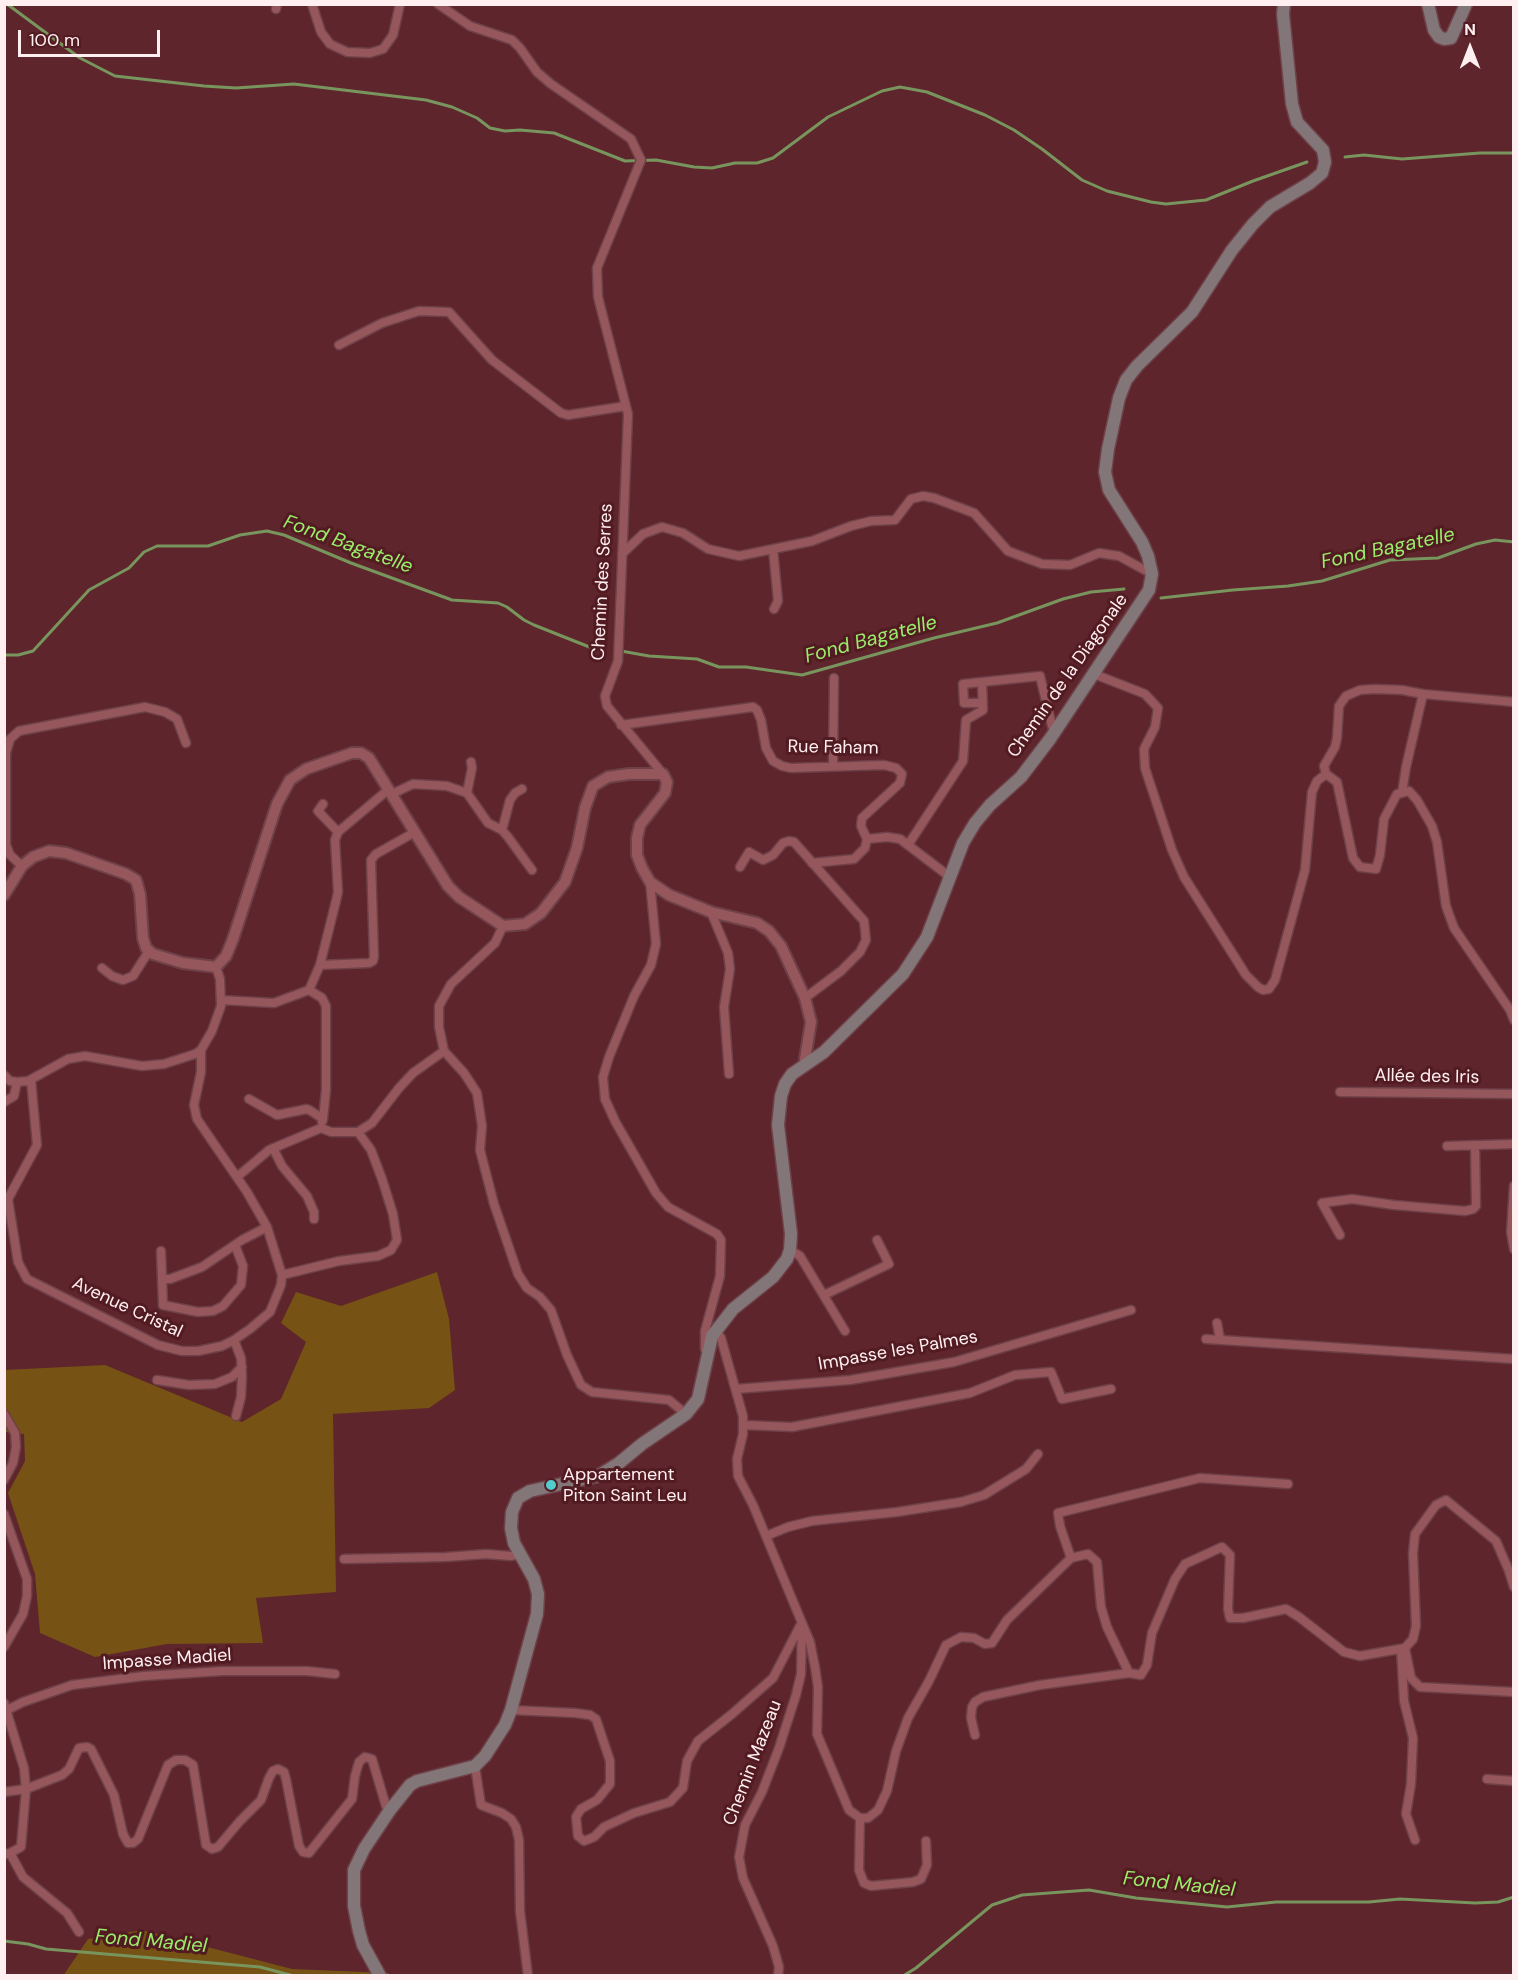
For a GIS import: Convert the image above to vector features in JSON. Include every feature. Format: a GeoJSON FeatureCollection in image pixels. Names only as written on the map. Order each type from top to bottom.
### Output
{"type":"FeatureCollection","features":[{"type":"Feature","properties":{"kind":"main road"},"geometry":{"type":"LineString","coordinates":[[1152,574],[1145,549],[1109,490],[1105,472],[1117,408],[1126,380],[1137,366],[1192,312],[1232,250],[1253,224],[1270,207],[1310,183],[1322,173],[1325,162],[1323,150],[1297,122],[1292,104],[1284,4]]}},
{"type":"Feature","properties":{"kind":"main road"},"geometry":{"type":"LineString","coordinates":[[1428,4],[1434,30],[1439,37],[1444,39],[1451,38],[1466,4]]}},
{"type":"Feature","properties":{"kind":"main road","name":"Chemin de la Diagonale"},"geometry":{"type":"LineString","coordinates":[[790,1250],[791,1234],[778,1112],[785,1084],[792,1074],[824,1052],[903,974],[927,937],[963,843],[990,805],[1021,777],[1056,730],[1149,590],[1152,574]]}},
{"type":"Feature","properties":{"kind":"main road"},"geometry":{"type":"LineString","coordinates":[[380,1976],[358,1931],[354,1906],[354,1880],[358,1859],[390,1810],[410,1785],[480,1763],[496,1740],[511,1710],[537,1614],[538,1594],[534,1579],[514,1543],[511,1528],[512,1512],[518,1498],[530,1491],[598,1476],[686,1414],[698,1399],[706,1359],[715,1330],[733,1309],[773,1277],[787,1260],[790,1250]]}},
{"type":"Feature","properties":{"kind":"street"},"geometry":{"type":"LineString","coordinates":[[312,4],[321,32],[330,44],[347,52],[370,53],[383,50],[393,35],[400,4]]}},
{"type":"Feature","properties":{"kind":"street","name":"Chemin des Serres"},"geometry":{"type":"LineString","coordinates":[[438,4],[470,26],[512,40],[537,72],[551,84],[631,139],[641,160],[597,268],[598,297],[628,414],[618,661],[606,696],[607,706],[663,774]]}},
{"type":"Feature","properties":{"kind":"street"},"geometry":{"type":"LineString","coordinates":[[339,345],[382,323],[419,311],[449,312],[492,360],[561,413],[568,415],[626,406]]}},
{"type":"Feature","properties":{"kind":"street"},"geometry":{"type":"LineString","coordinates":[[622,554],[643,534],[662,527],[682,533],[708,549],[739,556],[812,542],[851,526],[872,521],[895,520],[911,500],[922,496],[934,498],[974,513],[1008,551],[1042,564],[1070,565],[1099,553],[1119,556],[1152,574]]}},
{"type":"Feature","properties":{"kind":"street"},"geometry":{"type":"LineString","coordinates":[[773,549],[778,601],[774,609]]}},
{"type":"Feature","properties":{"kind":"street"},"geometry":{"type":"LineString","coordinates":[[1094,674],[1144,694],[1158,708],[1155,727],[1144,749],[1144,768],[1172,850],[1185,877],[1246,975],[1263,990],[1269,989],[1275,980],[1280,964],[1305,870],[1312,792],[1317,781],[1326,774]]}},
{"type":"Feature","properties":{"kind":"street"},"geometry":{"type":"LineString","coordinates":[[983,703],[964,703],[963,684],[1040,676],[1052,726],[1056,730]]}},
{"type":"Feature","properties":{"kind":"street"},"geometry":{"type":"LineString","coordinates":[[833,766],[834,678]]}},
{"type":"Feature","properties":{"kind":"street"},"geometry":{"type":"LineString","coordinates":[[908,845],[963,761],[966,720],[983,710],[982,682]]}},
{"type":"Feature","properties":{"kind":"street"},"geometry":{"type":"LineString","coordinates":[[1514,702],[1402,690],[1360,690],[1346,696],[1339,706],[1335,747],[1324,766],[1326,774],[1337,782],[1353,858],[1360,867],[1376,869],[1384,819],[1397,794],[1409,791],[1417,800],[1432,826],[1437,842],[1446,906],[1454,928],[1510,1010],[1514,1020]]}},
{"type":"Feature","properties":{"kind":"street"},"geometry":{"type":"LineString","coordinates":[[1402,793],[1423,694]]}},
{"type":"Feature","properties":{"kind":"street"},"geometry":{"type":"LineString","coordinates":[[22,866],[10,855],[6,845],[6,753],[10,739],[19,731],[146,707],[165,712],[177,719],[186,743]]}},
{"type":"Feature","properties":{"kind":"street","name":"Rue Faham"},"geometry":{"type":"LineString","coordinates":[[621,725],[753,707],[757,710],[761,720],[766,748],[773,761],[782,766],[791,768],[884,765],[896,768],[902,774],[900,783],[862,818],[861,826],[867,839]]}},
{"type":"Feature","properties":{"kind":"street"},"geometry":{"type":"LineString","coordinates":[[216,967],[226,956],[233,939],[277,804],[290,780],[306,769],[352,753],[361,753],[369,758],[448,885],[459,897],[503,926],[525,924],[541,913],[564,882],[577,848],[585,808],[593,786],[608,777],[628,774],[663,774],[667,782],[665,793],[640,825],[637,838],[637,855],[650,882],[656,944],[651,965],[634,996],[603,1077],[605,1099],[615,1121],[656,1193],[668,1207],[711,1230],[721,1240],[720,1276],[705,1331],[706,1359]]}},
{"type":"Feature","properties":{"kind":"street"},"geometry":{"type":"LineString","coordinates":[[467,793],[471,762]]}},
{"type":"Feature","properties":{"kind":"street"},"geometry":{"type":"LineString","coordinates":[[221,1000],[274,1003],[309,990],[320,965],[338,892],[334,847],[338,832],[390,792],[413,784],[447,786],[467,793],[489,823],[502,830],[532,870]]}},
{"type":"Feature","properties":{"kind":"street"},"geometry":{"type":"LineString","coordinates":[[502,830],[510,800],[522,789]]}},
{"type":"Feature","properties":{"kind":"street"},"geometry":{"type":"LineString","coordinates":[[323,804],[318,811],[338,832]]}},
{"type":"Feature","properties":{"kind":"street"},"geometry":{"type":"LineString","coordinates":[[320,965],[373,961],[371,860],[376,854],[415,832]]}},
{"type":"Feature","properties":{"kind":"street"},"geometry":{"type":"LineString","coordinates":[[812,863],[854,859],[865,848],[867,839],[887,837],[900,839],[950,878]]}},
{"type":"Feature","properties":{"kind":"street"},"geometry":{"type":"LineString","coordinates":[[740,867],[749,852],[763,860],[773,855],[783,843],[794,842],[864,921],[866,940],[860,952],[842,971],[805,998]]}},
{"type":"Feature","properties":{"kind":"street"},"geometry":{"type":"LineString","coordinates":[[4,895],[22,866],[33,856],[49,851],[66,853],[126,874],[136,880],[143,938],[149,951],[183,963],[216,967]]}},
{"type":"Feature","properties":{"kind":"street"},"geometry":{"type":"LineString","coordinates":[[650,882],[669,895],[711,912],[757,923],[769,931],[781,946],[805,998],[811,1022],[806,1064]]}},
{"type":"Feature","properties":{"kind":"street"},"geometry":{"type":"LineString","coordinates":[[711,912],[728,953],[730,969],[724,1007],[729,1074]]}},
{"type":"Feature","properties":{"kind":"street"},"geometry":{"type":"LineString","coordinates":[[503,926],[495,944],[451,984],[440,1006],[439,1027],[444,1051],[464,1073],[477,1093],[482,1126],[480,1150],[494,1204],[519,1274],[527,1288],[540,1297],[551,1310],[581,1385],[592,1392],[669,1400],[686,1414]]}},
{"type":"Feature","properties":{"kind":"street"},"geometry":{"type":"LineString","coordinates":[[102,968],[112,976],[123,980],[133,976],[149,951]]}},
{"type":"Feature","properties":{"kind":"street"},"geometry":{"type":"LineString","coordinates":[[216,967],[220,979],[221,1006],[212,1031],[201,1050],[201,1072],[194,1105],[197,1119],[237,1177],[267,1227],[282,1275],[339,1261],[378,1256],[391,1250],[397,1240],[393,1214],[382,1179],[371,1150],[358,1132]]}},
{"type":"Feature","properties":{"kind":"street"},"geometry":{"type":"LineString","coordinates":[[309,990],[322,998],[326,1006],[326,1090],[322,1124]]}},
{"type":"Feature","properties":{"kind":"street"},"geometry":{"type":"LineString","coordinates":[[4,1075],[10,1081],[17,1083],[31,1080],[68,1059],[85,1056],[142,1066],[182,1060],[201,1050]]}},
{"type":"Feature","properties":{"kind":"street"},"geometry":{"type":"LineString","coordinates":[[249,1099],[277,1115],[307,1109],[331,1132],[358,1132],[372,1123],[413,1073],[444,1051]]}},
{"type":"Feature","properties":{"kind":"street","name":"Avenue Cristal"},"geometry":{"type":"LineString","coordinates":[[31,1080],[37,1145],[8,1199],[18,1262],[27,1279],[158,1345],[182,1352],[222,1346],[250,1329],[270,1312],[281,1284],[282,1275]]}},
{"type":"Feature","properties":{"kind":"street"},"geometry":{"type":"LineString","coordinates":[[4,1102],[14,1096],[17,1083]]}},
{"type":"Feature","properties":{"kind":"street","name":"Allée des Iris"},"geometry":{"type":"LineString","coordinates":[[1340,1092],[1514,1094]]}},
{"type":"Feature","properties":{"kind":"street"},"geometry":{"type":"LineString","coordinates":[[237,1177],[268,1150],[322,1124]]}},
{"type":"Feature","properties":{"kind":"street"},"geometry":{"type":"LineString","coordinates":[[1447,1146],[1514,1144]]}},
{"type":"Feature","properties":{"kind":"street"},"geometry":{"type":"LineString","coordinates":[[1340,1235],[1322,1203],[1352,1198],[1394,1205],[1465,1211],[1473,1209],[1476,1206],[1475,1145]]}},
{"type":"Feature","properties":{"kind":"street"},"geometry":{"type":"LineString","coordinates":[[273,1148],[282,1166],[307,1196],[314,1212],[314,1219]]}},
{"type":"Feature","properties":{"kind":"street"},"geometry":{"type":"LineString","coordinates":[[1514,1186],[1511,1232],[1514,1249]]}},
{"type":"Feature","properties":{"kind":"street"},"geometry":{"type":"LineString","coordinates":[[162,1280],[202,1267],[267,1227]]}},
{"type":"Feature","properties":{"kind":"street"},"geometry":{"type":"LineString","coordinates":[[824,1295],[889,1264],[877,1240]]}},
{"type":"Feature","properties":{"kind":"street"},"geometry":{"type":"LineString","coordinates":[[161,1251],[163,1305],[198,1312],[213,1311],[228,1301],[241,1285],[243,1266],[235,1245]]}},
{"type":"Feature","properties":{"kind":"street"},"geometry":{"type":"LineString","coordinates":[[790,1250],[800,1256],[844,1331]]}},
{"type":"Feature","properties":{"kind":"street","name":"Impasse les Palmes"},"geometry":{"type":"LineString","coordinates":[[736,1389],[850,1380],[954,1362],[1131,1311]]}},
{"type":"Feature","properties":{"kind":"street"},"geometry":{"type":"LineString","coordinates":[[1217,1323],[1220,1339]]}},
{"type":"Feature","properties":{"kind":"street","name":"Chemin Mazeau"},"geometry":{"type":"LineString","coordinates":[[715,1330],[721,1338],[742,1416],[737,1459],[738,1476],[802,1623],[801,1674],[796,1695],[779,1748],[762,1791],[745,1825],[739,1857],[743,1878],[779,1967],[778,1976]]}},
{"type":"Feature","properties":{"kind":"street"},"geometry":{"type":"LineString","coordinates":[[1206,1339],[1514,1359]]}},
{"type":"Feature","properties":{"kind":"street"},"geometry":{"type":"LineString","coordinates":[[234,1340],[242,1367],[241,1397],[236,1416]]}},
{"type":"Feature","properties":{"kind":"street"},"geometry":{"type":"LineString","coordinates":[[157,1380],[189,1385],[215,1384],[232,1377],[242,1367]]}},
{"type":"Feature","properties":{"kind":"street"},"geometry":{"type":"LineString","coordinates":[[742,1425],[792,1427],[970,1393],[1015,1375],[1051,1372],[1062,1399],[1111,1389]]}},
{"type":"Feature","properties":{"kind":"street"},"geometry":{"type":"LineString","coordinates":[[4,1414],[15,1433],[16,1447],[13,1463],[4,1480]]}},
{"type":"Feature","properties":{"kind":"street"},"geometry":{"type":"LineString","coordinates":[[766,1536],[812,1521],[897,1512],[961,1502],[984,1495],[1026,1469],[1038,1454]]}},
{"type":"Feature","properties":{"kind":"street"},"geometry":{"type":"LineString","coordinates":[[1071,1558],[1058,1513],[1200,1478],[1288,1484]]}},
{"type":"Feature","properties":{"kind":"street"},"geometry":{"type":"LineString","coordinates":[[975,1736],[971,1718],[972,1707],[983,1697],[1040,1685],[1129,1673],[1141,1675],[1147,1665],[1152,1633],[1174,1580],[1185,1564],[1222,1547],[1230,1555],[1228,1609],[1230,1618],[1243,1618],[1286,1609],[1344,1652],[1360,1656],[1403,1648],[1413,1639],[1416,1626],[1413,1553],[1415,1534],[1436,1505],[1446,1500],[1496,1541],[1514,1587]]}},
{"type":"Feature","properties":{"kind":"street"},"geometry":{"type":"LineString","coordinates":[[4,1514],[27,1579],[27,1596],[23,1614],[4,1647]]}},
{"type":"Feature","properties":{"kind":"street"},"geometry":{"type":"LineString","coordinates":[[344,1559],[520,1554]]}},
{"type":"Feature","properties":{"kind":"street"},"geometry":{"type":"LineString","coordinates":[[802,1623],[810,1642],[818,1687],[816,1734],[849,1810],[860,1818],[868,1818],[878,1810],[887,1791],[896,1751],[908,1718],[946,1645],[962,1636],[974,1638],[985,1644],[992,1643],[1007,1620],[1071,1558],[1088,1554],[1097,1562],[1101,1607],[1107,1627],[1129,1673]]}},
{"type":"Feature","properties":{"kind":"street"},"geometry":{"type":"LineString","coordinates":[[511,1710],[575,1713],[590,1715],[596,1719],[610,1761],[610,1784],[597,1800],[581,1809],[576,1817],[578,1836],[584,1841],[594,1837],[604,1827],[634,1813],[670,1802],[683,1788],[687,1761],[698,1741],[773,1678],[802,1623]]}},
{"type":"Feature","properties":{"kind":"street"},"geometry":{"type":"LineString","coordinates":[[1403,1648],[1411,1678],[1420,1687],[1514,1692]]}},
{"type":"Feature","properties":{"kind":"street"},"geometry":{"type":"LineString","coordinates":[[1403,1648],[1404,1701],[1413,1738],[1407,1814],[1415,1840]]}},
{"type":"Feature","properties":{"kind":"street","name":"Impasse Madiel"},"geometry":{"type":"LineString","coordinates":[[6,1706],[72,1685],[144,1676],[223,1671],[307,1671],[335,1674]]}},
{"type":"Feature","properties":{"kind":"street"},"geometry":{"type":"LineString","coordinates":[[6,1706],[24,1768],[26,1789],[21,1847],[7,1853],[22,1877],[67,1913],[79,1932]]}},
{"type":"Feature","properties":{"kind":"street"},"geometry":{"type":"LineString","coordinates":[[4,1792],[26,1789],[62,1775],[69,1769],[79,1748],[87,1747],[91,1749],[114,1795],[123,1834],[128,1843],[133,1843],[138,1839],[168,1765],[176,1760],[184,1761],[193,1765],[206,1845],[212,1850],[218,1847],[261,1800],[269,1778],[273,1771],[278,1769],[284,1772],[286,1779],[299,1846],[303,1852],[309,1853],[352,1799],[359,1762],[365,1757],[372,1759],[386,1806],[390,1810]]}},
{"type":"Feature","properties":{"kind":"street"},"geometry":{"type":"LineString","coordinates":[[475,1766],[481,1805],[511,1819],[517,1833],[520,1911],[528,1976]]}},
{"type":"Feature","properties":{"kind":"street"},"geometry":{"type":"LineString","coordinates":[[1487,1779],[1514,1781]]}},
{"type":"Feature","properties":{"kind":"street"},"geometry":{"type":"LineString","coordinates":[[860,1818],[859,1870],[864,1883],[871,1886],[913,1882],[921,1879],[927,1865],[926,1841]]}},
{"type":"Feature","properties":{"kind":"shaded area"},"geometry":{"type":"Polygon","coordinates":[[[437,1272],[449,1319],[455,1390],[429,1408],[333,1414],[336,1592],[256,1598],[263,1643],[167,1644],[95,1657],[40,1633],[35,1574],[8,1493],[25,1461],[24,1434],[5,1432],[4,1370],[105,1365],[242,1422],[281,1399],[306,1342],[281,1323],[296,1292],[341,1306],[437,1272]]]}},
{"type":"Feature","properties":{"kind":"shaded area"},"geometry":{"type":"Polygon","coordinates":[[[142,1930],[292,1969],[389,1973],[388,1976],[63,1976],[88,1939],[142,1930]]]}},
{"type":"Feature","properties":{"kind":"waterway"},"geometry":{"type":"LineString","coordinates":[[7,4],[80,58],[115,76],[236,88],[294,84],[426,100],[452,107],[477,118],[490,128],[505,131],[554,133],[625,161],[656,160],[712,168],[735,163],[757,163],[773,158],[828,117],[882,91],[900,87],[927,92],[985,115],[1014,130],[1082,180],[1107,191],[1151,202],[1166,204],[1206,200],[1307,162]]}},
{"type":"Feature","properties":{"kind":"waterway"},"geometry":{"type":"LineString","coordinates":[[1345,157],[1364,155],[1402,159],[1480,153],[1514,153]]}},
{"type":"Feature","properties":{"kind":"waterway","name":"Fond Bagatelle"},"geometry":{"type":"LineString","coordinates":[[4,655],[18,655],[33,651],[89,590],[129,568],[144,552],[157,546],[208,546],[240,535],[267,531],[284,535],[351,563],[452,600],[498,603],[534,625],[602,652]]}},
{"type":"Feature","properties":{"kind":"waterway","name":"Fond Bagatelle"},"geometry":{"type":"LineString","coordinates":[[1161,598],[1322,581],[1390,560],[1438,558],[1476,544],[1495,540],[1514,542]]}},
{"type":"Feature","properties":{"kind":"waterway","name":"Fond Bagatelle"},"geometry":{"type":"LineString","coordinates":[[621,651],[649,656],[697,659],[719,667],[746,667],[802,675],[997,623],[1063,599],[1091,592],[1124,589]]}},
{"type":"Feature","properties":{"kind":"waterway","name":"Fond Madiel"},"geometry":{"type":"LineString","coordinates":[[903,1976],[916,1968],[992,1905],[1022,1895],[1089,1890],[1136,1898],[1227,1907],[1276,1902],[1369,1902],[1400,1899],[1475,1903],[1498,1902],[1514,1897]]}},
{"type":"Feature","properties":{"kind":"waterway","name":"Fond Madiel"},"geometry":{"type":"LineString","coordinates":[[4,1941],[46,1949],[260,1967],[294,1976]]}},
{"type":"Feature","properties":{"kind":"place","name":"Appartement Piton Saint Leu"},"geometry":{"type":"Point","coordinates":[551,1485]}}]}
